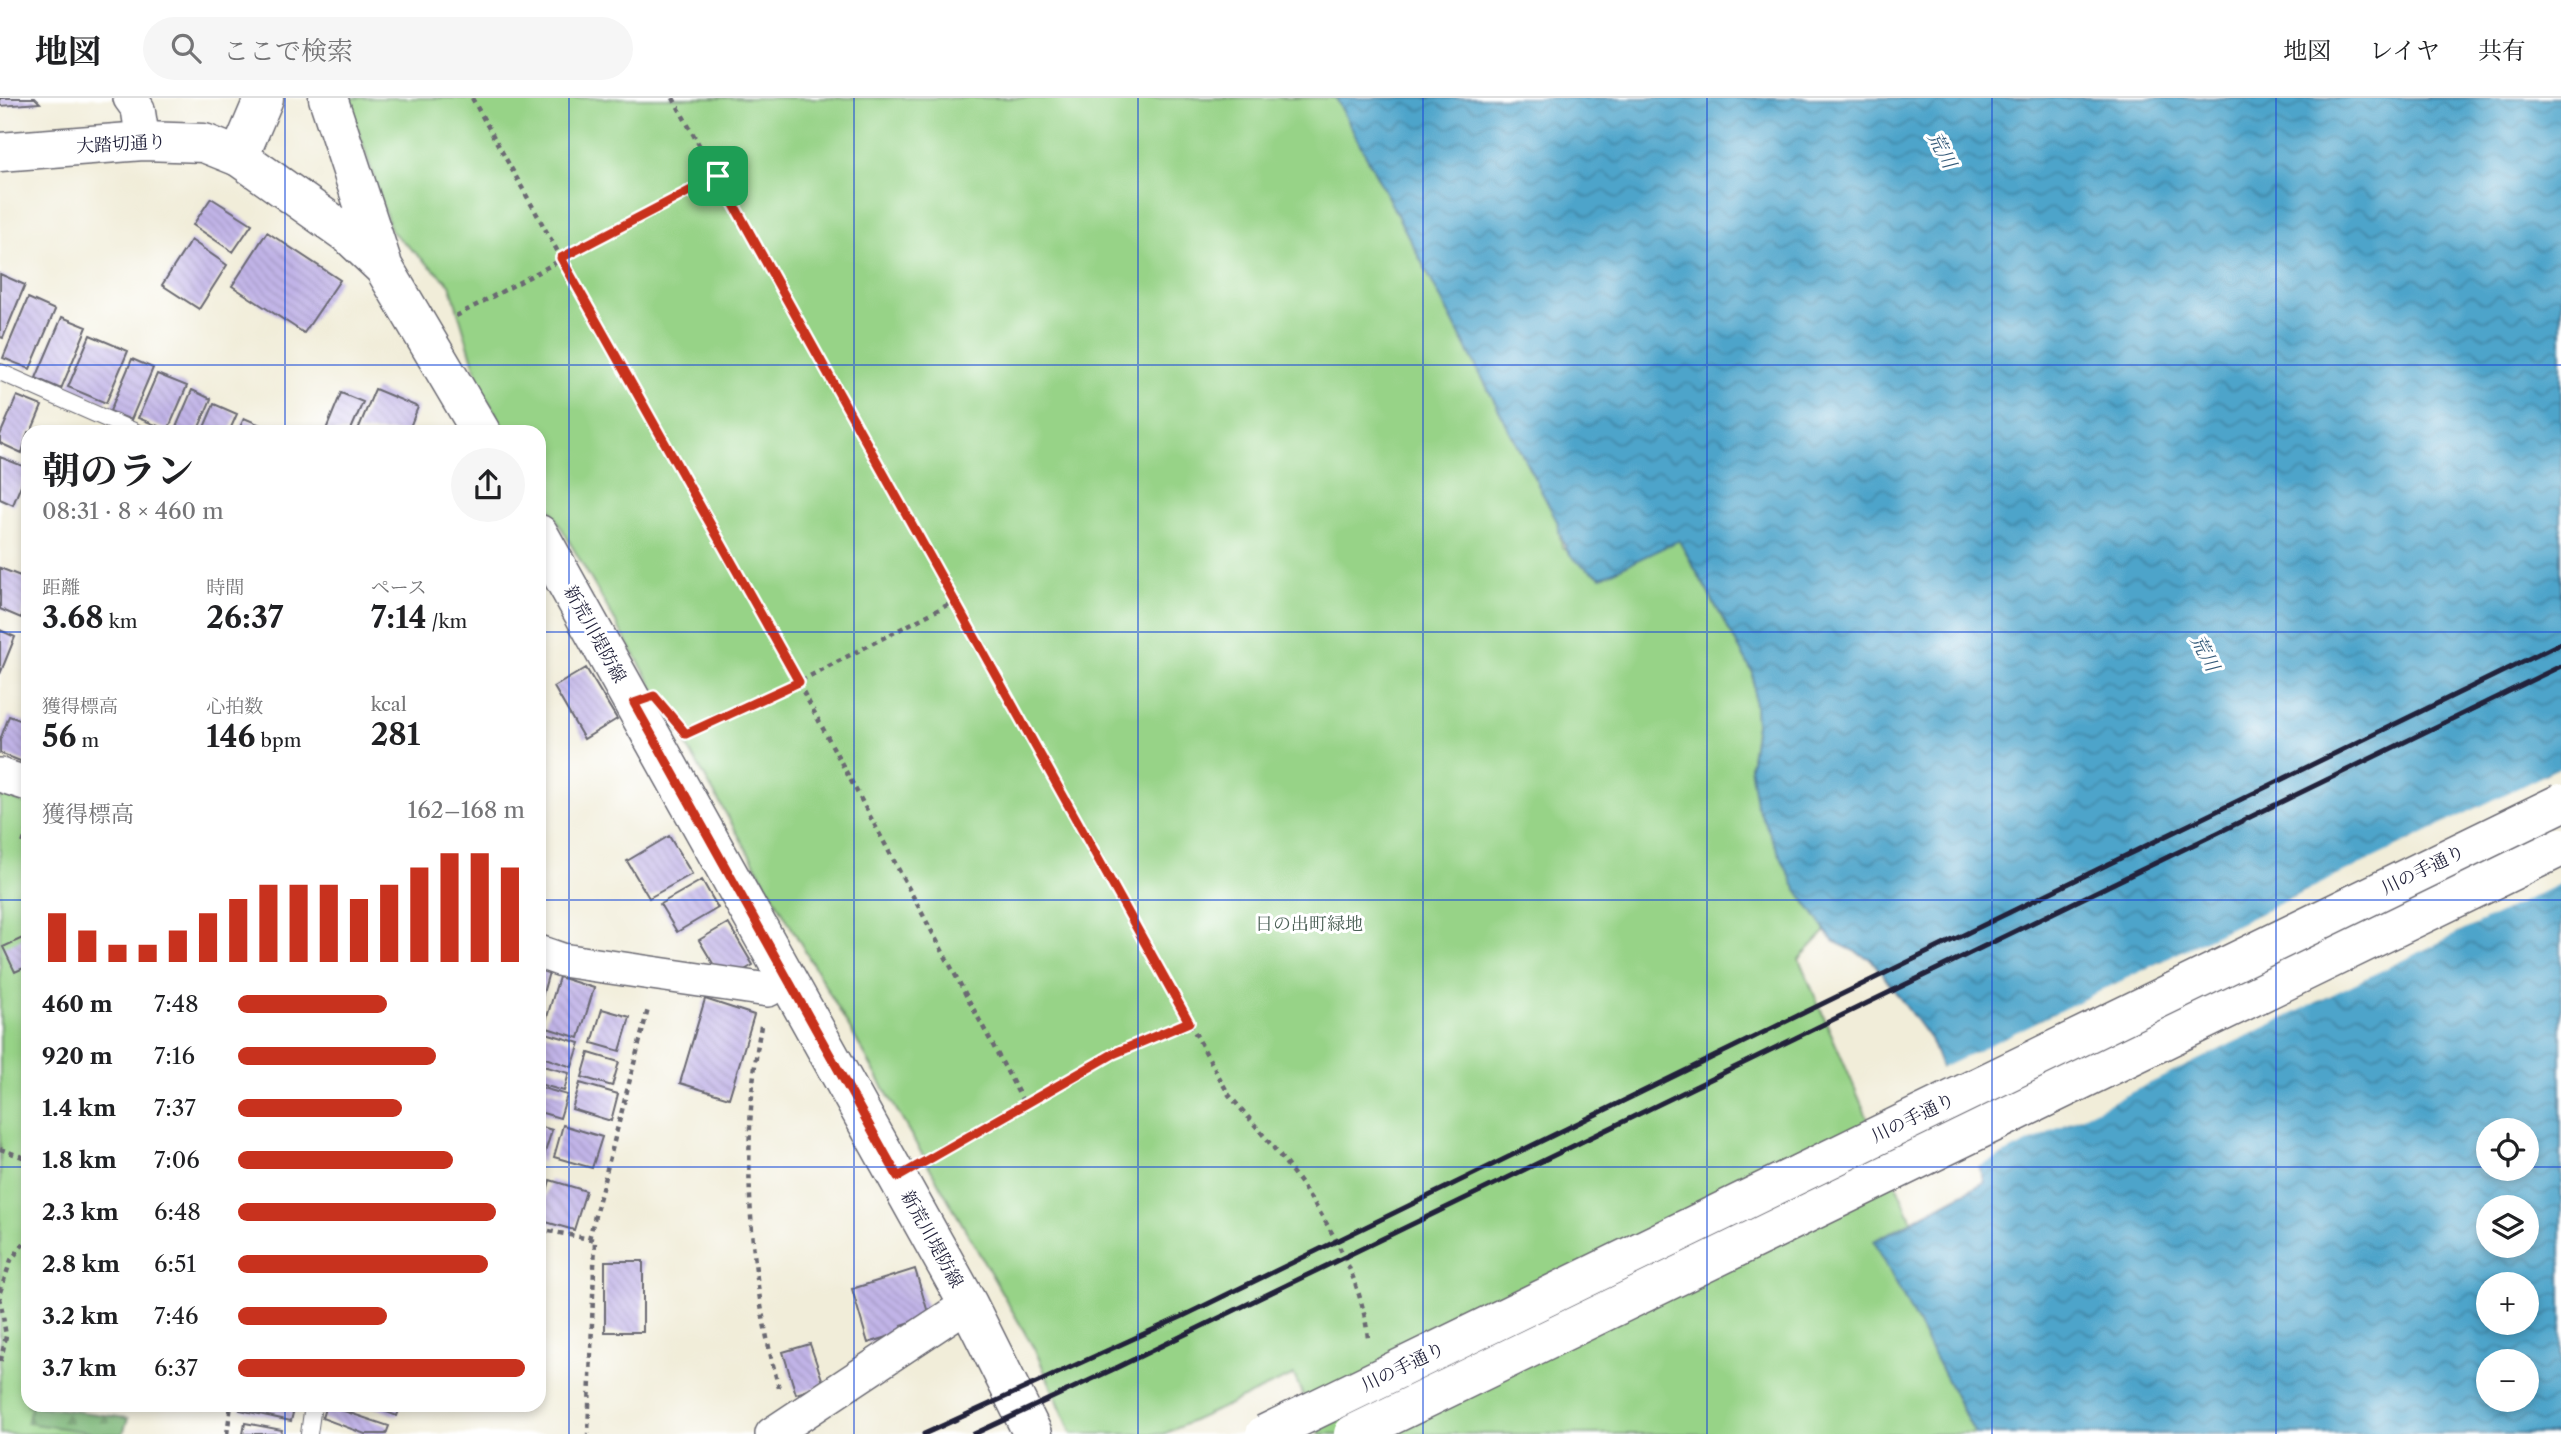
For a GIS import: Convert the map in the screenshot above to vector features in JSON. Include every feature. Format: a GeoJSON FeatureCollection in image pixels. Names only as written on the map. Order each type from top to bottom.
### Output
{"type":"FeatureCollection","features":[{"type":"Feature","properties":{"kind":"main road"},"geometry":{"type":"LineString","coordinates":[[264,98],[239,157],[349,235],[384,268]]}},
{"type":"Feature","properties":{"kind":"main road"},"geometry":{"type":"LineString","coordinates":[[328,98],[384,268],[477,425]]}},
{"type":"Feature","properties":{"kind":"main road","name":"大踏切通り"},"geometry":{"type":"LineString","coordinates":[[0,152],[143,141],[204,143],[239,157]]}},
{"type":"Feature","properties":{"kind":"main road","name":"新荒川堤防線"},"geometry":{"type":"LineString","coordinates":[[546,547],[777,984],[898,1177],[968,1304],[1033,1434]]}},
{"type":"Feature","properties":{"kind":"main road","name":"川の手通り"},"geometry":{"type":"LineString","coordinates":[[1265,1434],[2561,803]]}},
{"type":"Feature","properties":{"kind":"main road"},"geometry":{"type":"LineString","coordinates":[[1353,1434],[2561,847]]}},
{"type":"Feature","properties":{"kind":"street"},"geometry":{"type":"LineString","coordinates":[[130,98],[138,109],[143,141]]}},
{"type":"Feature","properties":{"kind":"street"},"geometry":{"type":"LineString","coordinates":[[0,775],[21,782]]}},
{"type":"Feature","properties":{"kind":"street"},"geometry":{"type":"LineString","coordinates":[[546,954],[562,960],[657,975],[777,984]]}},
{"type":"Feature","properties":{"kind":"street"},"geometry":{"type":"LineString","coordinates":[[781,1430],[968,1304]]}},
{"type":"Feature","properties":{"kind":"lane"},"geometry":{"type":"LineString","coordinates":[[0,372],[120,425]]}},
{"type":"Feature","properties":{"kind":"lane"},"geometry":{"type":"LineString","coordinates":[[309,1434],[312,1412]]}},
{"type":"Feature","properties":{"kind":"path"},"geometry":{"type":"LineString","coordinates":[[472,98],[799,682],[1025,1105]]}},
{"type":"Feature","properties":{"kind":"path"},"geometry":{"type":"LineString","coordinates":[[673,98],[953,602],[1066,796],[1229,1095],[1266,1137],[1323,1219],[1365,1309],[1369,1347]]}},
{"type":"Feature","properties":{"kind":"path"},"geometry":{"type":"LineString","coordinates":[[454,317],[718,176]]}},
{"type":"Feature","properties":{"kind":"path"},"geometry":{"type":"LineString","coordinates":[[686,734],[799,682],[953,602]]}},
{"type":"Feature","properties":{"kind":"path"},"geometry":{"type":"LineString","coordinates":[[589,1239],[657,975]]}},
{"type":"Feature","properties":{"kind":"path"},"geometry":{"type":"LineString","coordinates":[[777,984],[751,1078],[751,1213],[781,1430]]}},
{"type":"Feature","properties":{"kind":"path"},"geometry":{"type":"LineString","coordinates":[[898,1177],[1113,1054],[1189,1022]]}},
{"type":"Feature","properties":{"kind":"path"},"geometry":{"type":"LineString","coordinates":[[0,1149],[21,1156]]}},
{"type":"Feature","properties":{"kind":"path"},"geometry":{"type":"LineString","coordinates":[[546,1230],[595,1240],[588,1434]]}},
{"type":"Feature","properties":{"kind":"path"},"geometry":{"type":"LineString","coordinates":[[0,1292],[11,1261],[21,1247]]}},
{"type":"Feature","properties":{"kind":"path"},"geometry":{"type":"LineString","coordinates":[[0,1297],[6,1336],[0,1364]]}},
{"type":"Feature","properties":{"kind":"path"},"geometry":{"type":"LineString","coordinates":[[227,1434],[231,1412]]}},
{"type":"Feature","properties":{"kind":"green space","name":"日の出町緑地"},"geometry":{"type":"Polygon","coordinates":[[[348,98],[1336,98],[1557,521],[1562,547],[1602,577],[1678,539],[1753,673],[1756,724],[1750,767],[1794,885],[1826,931],[1799,959],[1912,1221],[1874,1241],[1975,1434],[1320,1434],[1294,1375],[1164,1434],[1072,1434],[1036,1352],[546,501],[546,425],[502,425],[481,388],[450,284],[391,231],[348,98]]]}},
{"type":"Feature","properties":{"kind":"green space"},"geometry":{"type":"Polygon","coordinates":[[[0,794],[21,802],[21,1412],[30,1412],[27,1423],[102,1434],[0,1434],[0,794]]]}},
{"type":"Feature","properties":{"kind":"green space"},"geometry":{"type":"Polygon","coordinates":[[[23,1412],[82,1412],[128,1418],[123,1434],[9,1434],[23,1412]]]}},
{"type":"Feature","properties":{"kind":"water","name":"荒川"},"geometry":{"type":"Polygon","coordinates":[[[1336,98],[2561,98],[2561,1434],[1975,1434],[1874,1241],[1985,1182],[1930,1039],[1871,959],[1833,941],[1794,885],[1756,804],[1750,767],[1756,724],[1753,673],[1679,540],[1602,577],[1577,561],[1562,541],[1557,521],[1336,98]]]}},
{"type":"Feature","properties":{"kind":"pier"},"geometry":{"type":"Polygon","coordinates":[[[2561,767],[2561,883],[1976,1168],[1938,1070],[2561,767]]]}},
{"type":"Feature","properties":{"kind":"building"},"geometry":{"type":"Polygon","coordinates":[[[0,98],[35,98],[40,103],[0,106],[0,98]]]}},
{"type":"Feature","properties":{"kind":"building"},"geometry":{"type":"Polygon","coordinates":[[[211,198],[252,224],[233,252],[193,225],[211,198]]]}},
{"type":"Feature","properties":{"kind":"building"},"geometry":{"type":"Polygon","coordinates":[[[267,232],[340,280],[304,333],[232,286],[267,232]]]}},
{"type":"Feature","properties":{"kind":"building"},"geometry":{"type":"Polygon","coordinates":[[[191,240],[227,265],[199,309],[162,285],[191,240]]]}},
{"type":"Feature","properties":{"kind":"building"},"geometry":{"type":"Polygon","coordinates":[[[0,274],[25,285],[3,338],[0,337],[0,274]]]}},
{"type":"Feature","properties":{"kind":"building"},"geometry":{"type":"Polygon","coordinates":[[[28,298],[55,310],[30,369],[3,358],[28,298]]]}},
{"type":"Feature","properties":{"kind":"building"},"geometry":{"type":"Polygon","coordinates":[[[62,317],[87,327],[61,389],[36,378],[62,317]]]}},
{"type":"Feature","properties":{"kind":"building"},"geometry":{"type":"Polygon","coordinates":[[[90,335],[128,351],[106,403],[68,387],[90,335]]]}},
{"type":"Feature","properties":{"kind":"building"},"geometry":{"type":"Polygon","coordinates":[[[132,359],[153,368],[131,420],[110,411],[132,359]]]}},
{"type":"Feature","properties":{"kind":"building"},"geometry":{"type":"Polygon","coordinates":[[[157,374],[187,386],[170,425],[156,425],[138,418],[157,374]]]}},
{"type":"Feature","properties":{"kind":"building"},"geometry":{"type":"Polygon","coordinates":[[[375,389],[418,407],[411,425],[360,425],[375,389]]]}},
{"type":"Feature","properties":{"kind":"building"},"geometry":{"type":"Polygon","coordinates":[[[192,390],[211,399],[200,425],[177,425],[192,390]]]}},
{"type":"Feature","properties":{"kind":"building"},"geometry":{"type":"Polygon","coordinates":[[[341,393],[363,402],[353,425],[328,425],[341,393]]]}},
{"type":"Feature","properties":{"kind":"building"},"geometry":{"type":"Polygon","coordinates":[[[17,396],[42,406],[34,425],[21,425],[21,453],[0,443],[0,435],[17,396]]]}},
{"type":"Feature","properties":{"kind":"building"},"geometry":{"type":"Polygon","coordinates":[[[214,404],[237,414],[232,425],[205,425],[214,404]]]}},
{"type":"Feature","properties":{"kind":"building"},"geometry":{"type":"Polygon","coordinates":[[[244,418],[260,425],[241,425],[244,418]]]}},
{"type":"Feature","properties":{"kind":"building"},"geometry":{"type":"Polygon","coordinates":[[[0,457],[21,465],[21,485],[13,505],[0,499],[0,457]]]}},
{"type":"Feature","properties":{"kind":"building"},"geometry":{"type":"Polygon","coordinates":[[[0,568],[21,576],[21,618],[0,609],[0,568]]]}},
{"type":"Feature","properties":{"kind":"building"},"geometry":{"type":"Polygon","coordinates":[[[0,630],[15,637],[0,674],[0,630]]]}},
{"type":"Feature","properties":{"kind":"building"},"geometry":{"type":"Polygon","coordinates":[[[586,668],[617,719],[584,739],[554,687],[586,668]]]}},
{"type":"Feature","properties":{"kind":"building"},"geometry":{"type":"Polygon","coordinates":[[[9,716],[21,720],[21,761],[0,753],[0,740],[9,716]]]}},
{"type":"Feature","properties":{"kind":"building"},"geometry":{"type":"Polygon","coordinates":[[[669,836],[692,874],[649,898],[627,861],[669,836]]]}},
{"type":"Feature","properties":{"kind":"building"},"geometry":{"type":"Polygon","coordinates":[[[702,880],[718,908],[677,932],[660,904],[702,880]]]}},
{"type":"Feature","properties":{"kind":"building"},"geometry":{"type":"Polygon","coordinates":[[[728,923],[753,965],[724,982],[699,940],[728,923]]]}},
{"type":"Feature","properties":{"kind":"building"},"geometry":{"type":"Polygon","coordinates":[[[21,939],[21,969],[15,972],[3,947],[21,939]]]}},
{"type":"Feature","properties":{"kind":"building"},"geometry":{"type":"Polygon","coordinates":[[[559,977],[594,988],[579,1038],[546,1028],[559,977]]]}},
{"type":"Feature","properties":{"kind":"building"},"geometry":{"type":"Polygon","coordinates":[[[705,999],[754,1015],[729,1098],[680,1083],[705,999]]]}},
{"type":"Feature","properties":{"kind":"building"},"geometry":{"type":"Polygon","coordinates":[[[602,1009],[630,1017],[620,1051],[592,1043],[602,1009]]]}},
{"type":"Feature","properties":{"kind":"building"},"geometry":{"type":"Polygon","coordinates":[[[546,1033],[580,1043],[572,1067],[546,1058],[546,1033]]]}},
{"type":"Feature","properties":{"kind":"building"},"geometry":{"type":"Polygon","coordinates":[[[589,1053],[619,1062],[612,1086],[582,1077],[589,1053]]]}},
{"type":"Feature","properties":{"kind":"building"},"geometry":{"type":"Polygon","coordinates":[[[546,1067],[569,1073],[564,1091],[546,1086],[546,1067]]]}},
{"type":"Feature","properties":{"kind":"building"},"geometry":{"type":"Polygon","coordinates":[[[580,1083],[618,1094],[611,1121],[572,1109],[580,1083]]]}},
{"type":"Feature","properties":{"kind":"building"},"geometry":{"type":"Polygon","coordinates":[[[546,1089],[567,1095],[560,1118],[546,1114],[546,1089]]]}},
{"type":"Feature","properties":{"kind":"building"},"geometry":{"type":"Polygon","coordinates":[[[563,1125],[602,1137],[592,1168],[554,1157],[563,1125]]]}},
{"type":"Feature","properties":{"kind":"building"},"geometry":{"type":"Polygon","coordinates":[[[546,1128],[552,1130],[546,1149],[546,1128]]]}},
{"type":"Feature","properties":{"kind":"building"},"geometry":{"type":"Polygon","coordinates":[[[550,1180],[586,1191],[574,1230],[546,1222],[546,1195],[550,1180]]]}},
{"type":"Feature","properties":{"kind":"building"},"geometry":{"type":"Polygon","coordinates":[[[605,1261],[643,1261],[643,1332],[605,1332],[605,1261]]]}},
{"type":"Feature","properties":{"kind":"building"},"geometry":{"type":"Polygon","coordinates":[[[915,1269],[929,1316],[902,1325],[904,1332],[868,1343],[852,1289],[915,1269]]]}},
{"type":"Feature","properties":{"kind":"building"},"geometry":{"type":"Polygon","coordinates":[[[810,1344],[824,1385],[796,1394],[783,1352],[810,1344]]]}},
{"type":"Feature","properties":{"kind":"building"},"geometry":{"type":"Polygon","coordinates":[[[249,1412],[293,1412],[291,1421],[249,1412]]]}},
{"type":"Feature","properties":{"kind":"building"},"geometry":{"type":"Polygon","coordinates":[[[324,1412],[347,1412],[389,1426],[386,1434],[365,1434],[322,1418],[324,1412]]]}},
{"type":"Feature","properties":{"kind":"building"},"geometry":{"type":"Polygon","coordinates":[[[245,1423],[282,1430],[281,1434],[243,1434],[245,1423]]]}},
{"type":"Feature","properties":{"kind":"railway"},"geometry":{"type":"LineString","coordinates":[[924,1434],[1181,1317],[2561,643]]}},
{"type":"Feature","properties":{"kind":"railway"},"geometry":{"type":"LineString","coordinates":[[974,1434],[1116,1368],[2561,666]]}},
{"type":"Feature","properties":{"kind":"route"},"geometry":{"type":"LineString","coordinates":[[718,176],[953,602],[1066,796],[1189,1022],[1113,1054],[898,1177],[634,703],[654,696],[686,734],[799,682],[561,258],[718,176]]}}]}
